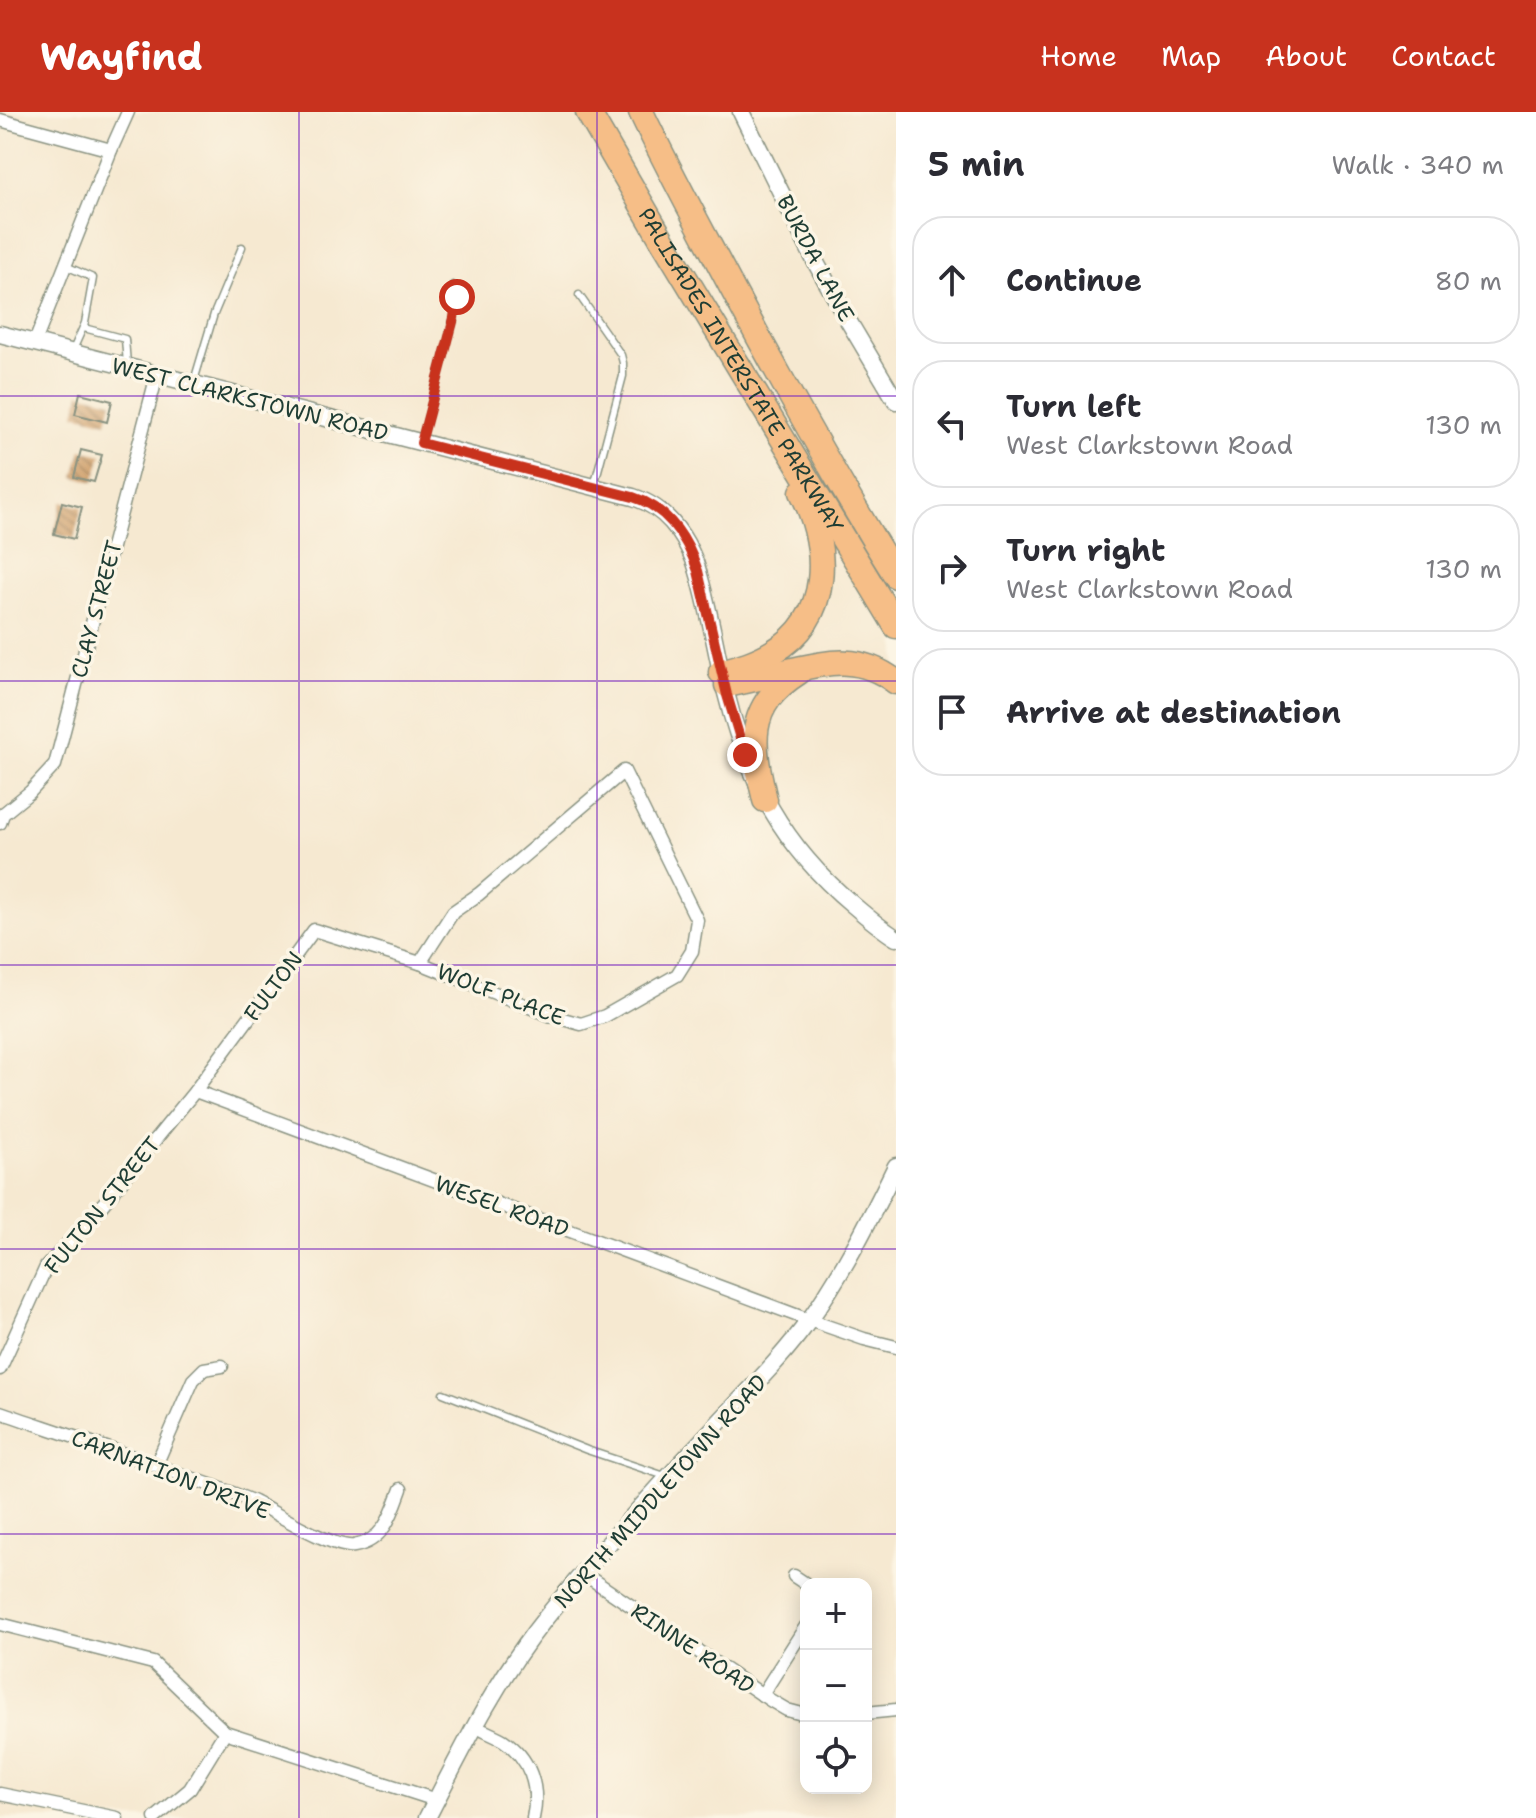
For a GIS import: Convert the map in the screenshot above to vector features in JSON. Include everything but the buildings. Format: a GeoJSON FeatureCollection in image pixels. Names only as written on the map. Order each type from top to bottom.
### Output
{"type":"FeatureCollection","features":[{"type":"Feature","properties":{"kind":"highway","name":"PALISADES INTERSTATE PARKWAY"},"geometry":{"type":"LineString","coordinates":[[588,112],[710,321],[896,626]]}},
{"type":"Feature","properties":{"kind":"highway","name":"PALISADES INTERSTATE PARKWAY"},"geometry":{"type":"LineString","coordinates":[[641,112],[781,379],[896,576]]}},
{"type":"Feature","properties":{"kind":"highway"},"geometry":{"type":"LineString","coordinates":[[710,321],[804,497],[822,563],[817,596],[811,613],[799,631],[773,653],[723,679]]}},
{"type":"Feature","properties":{"kind":"highway"},"geometry":{"type":"LineString","coordinates":[[723,679],[841,662],[858,663],[880,671],[896,682]]}},
{"type":"Feature","properties":{"kind":"highway"},"geometry":{"type":"LineString","coordinates":[[765,800],[755,747],[760,713],[785,683],[818,664]]}},
{"type":"Feature","properties":{"kind":"street"},"geometry":{"type":"LineString","coordinates":[[35,342],[128,112]]}},
{"type":"Feature","properties":{"kind":"street","name":"BURDA LANE"},"geometry":{"type":"LineString","coordinates":[[741,112],[823,275],[896,401]]}},
{"type":"Feature","properties":{"kind":"street"},"geometry":{"type":"LineString","coordinates":[[0,120],[111,150]]}},
{"type":"Feature","properties":{"kind":"street","name":"WEST CLARKSTOWN ROAD"},"geometry":{"type":"LineString","coordinates":[[0,334],[633,497],[650,504],[664,514],[682,535],[691,552],[745,755],[765,800],[800,853],[835,890],[896,938]]}},
{"type":"Feature","properties":{"kind":"street","name":"CLAY STREET"},"geometry":{"type":"LineString","coordinates":[[0,823],[3,814],[30,792],[55,765],[157,375]]}},
{"type":"Feature","properties":{"kind":"street","name":"WOLF PLACE"},"geometry":{"type":"LineString","coordinates":[[624,771],[697,920],[692,951],[677,975],[605,1016],[581,1024],[552,1016],[420,963],[453,912],[479,894],[624,771]]}},
{"type":"Feature","properties":{"kind":"street"},"geometry":{"type":"LineString","coordinates":[[872,920],[896,929]]}},
{"type":"Feature","properties":{"kind":"street","name":"FULTON"},"geometry":{"type":"LineString","coordinates":[[195,1091],[314,930],[420,963]]}},
{"type":"Feature","properties":{"kind":"street","name":"WESEL ROAD"},"geometry":{"type":"LineString","coordinates":[[195,1091],[809,1320],[896,1347]]}},
{"type":"Feature","properties":{"kind":"street","name":"FULTON STREET"},"geometry":{"type":"LineString","coordinates":[[0,1369],[46,1267],[90,1220],[195,1091]]}},
{"type":"Feature","properties":{"kind":"street","name":"NORTH MIDDLETOWN ROAD"},"geometry":{"type":"LineString","coordinates":[[427,1818],[474,1726],[516,1659],[584,1574],[809,1320],[849,1259],[895,1171]]}},
{"type":"Feature","properties":{"kind":"street"},"geometry":{"type":"LineString","coordinates":[[156,1465],[193,1380],[204,1369],[222,1366]]}},
{"type":"Feature","properties":{"kind":"street","name":"CARNATION DRIVE"},"geometry":{"type":"LineString","coordinates":[[0,1412],[251,1500],[328,1541],[349,1547],[369,1543],[382,1532],[401,1489]]}},
{"type":"Feature","properties":{"kind":"street","name":"RINNE ROAD"},"geometry":{"type":"LineString","coordinates":[[584,1574],[762,1695],[787,1710],[800,1713]]}},
{"type":"Feature","properties":{"kind":"street"},"geometry":{"type":"LineString","coordinates":[[794,1576],[800,1580]]}},
{"type":"Feature","properties":{"kind":"street"},"geometry":{"type":"LineString","coordinates":[[0,1624],[153,1663],[225,1732],[436,1800]]}},
{"type":"Feature","properties":{"kind":"street"},"geometry":{"type":"LineString","coordinates":[[762,1695],[800,1635]]}},
{"type":"Feature","properties":{"kind":"street"},"geometry":{"type":"LineString","coordinates":[[872,1712],[896,1710]]}},
{"type":"Feature","properties":{"kind":"street"},"geometry":{"type":"LineString","coordinates":[[474,1726],[504,1741],[524,1761],[534,1780],[537,1802],[533,1818]]}},
{"type":"Feature","properties":{"kind":"street"},"geometry":{"type":"LineString","coordinates":[[155,1818],[190,1789],[225,1732]]}},
{"type":"Feature","properties":{"kind":"street"},"geometry":{"type":"LineString","coordinates":[[0,1794],[117,1818]]}},
{"type":"Feature","properties":{"kind":"lane"},"geometry":{"type":"LineString","coordinates":[[193,385],[214,314],[242,247]]}},
{"type":"Feature","properties":{"kind":"lane"},"geometry":{"type":"LineString","coordinates":[[66,266],[93,278],[84,328],[72,352]]}},
{"type":"Feature","properties":{"kind":"lane"},"geometry":{"type":"LineString","coordinates":[[421,443],[454,318],[457,297],[453,285]]}},
{"type":"Feature","properties":{"kind":"lane"},"geometry":{"type":"LineString","coordinates":[[579,295],[621,355],[623,363],[623,376],[594,487]]}},
{"type":"Feature","properties":{"kind":"lane"},"geometry":{"type":"LineString","coordinates":[[84,328],[125,339],[127,367]]}},
{"type":"Feature","properties":{"kind":"lane"},"geometry":{"type":"LineString","coordinates":[[443,1393],[587,1450],[668,1477]]}},
{"type":"Feature","properties":{"kind":"route"},"geometry":{"type":"LineString","coordinates":[[457,297],[421,443],[633,497],[664,514],[682,535],[698,571],[727,695],[745,755]]}}]}
